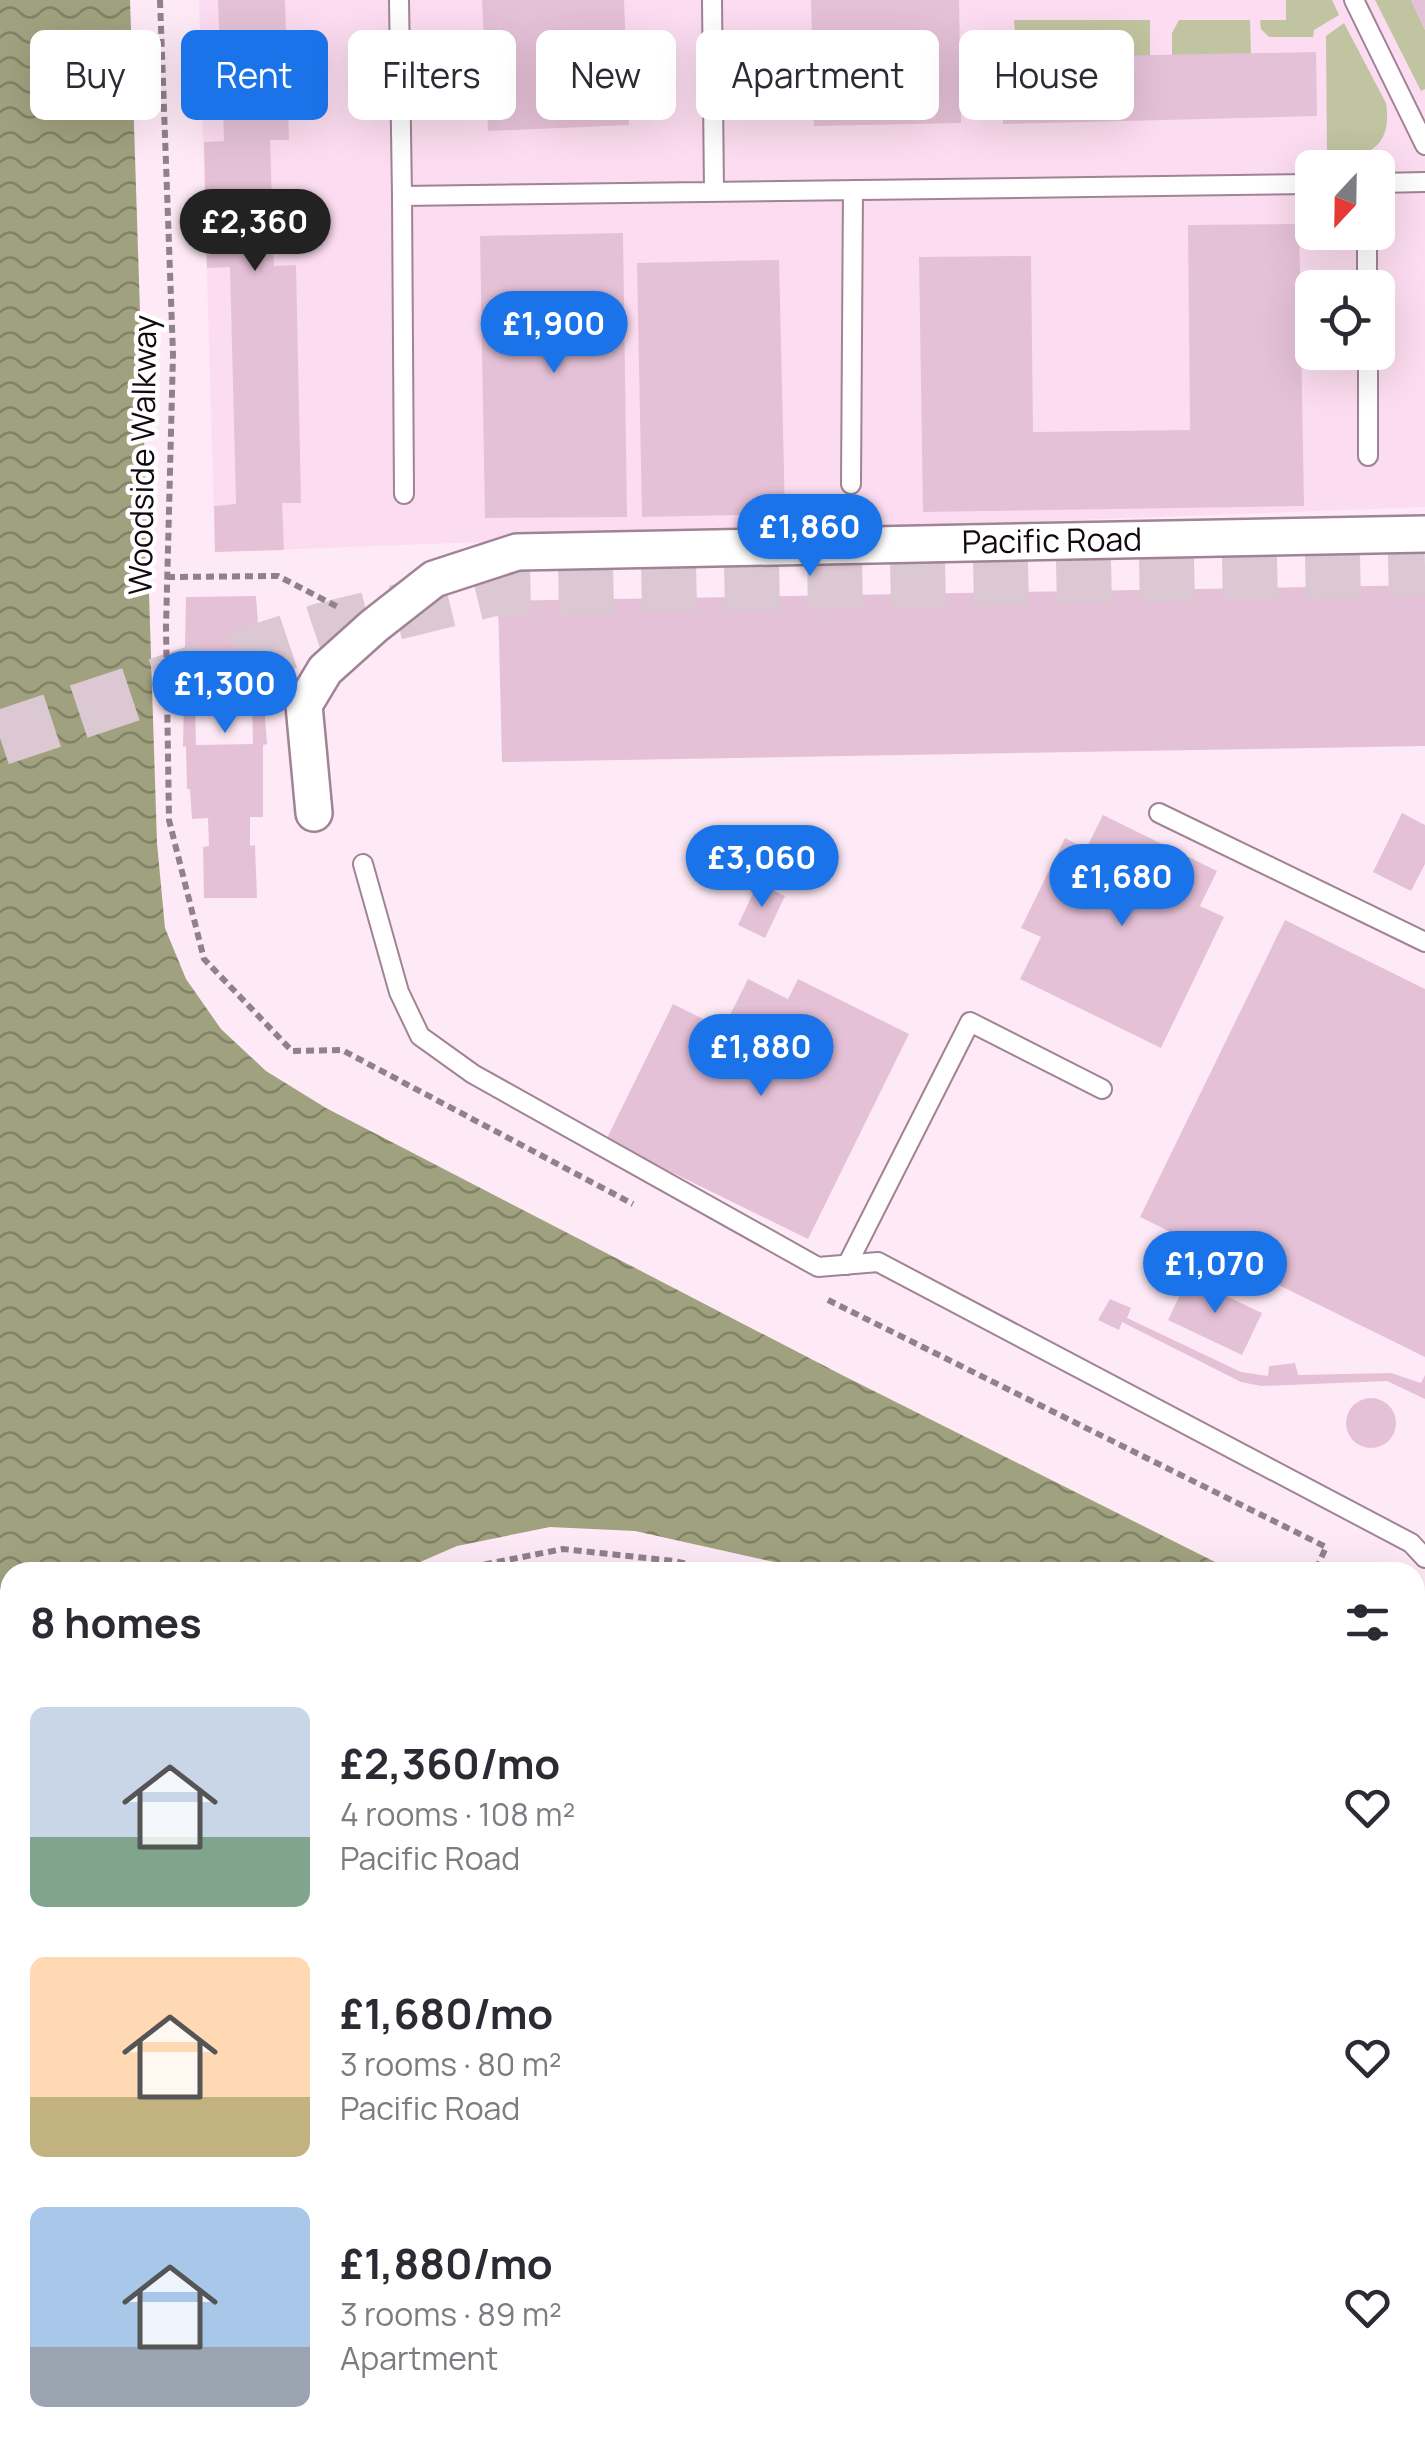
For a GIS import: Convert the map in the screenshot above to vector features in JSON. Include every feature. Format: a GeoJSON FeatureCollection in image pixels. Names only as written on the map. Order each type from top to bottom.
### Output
{"type":"FeatureCollection","features":[{"type":"Feature","properties":{"kind":"street","name":"Pacific Road"},"geometry":{"type":"LineString","coordinates":[[314,813],[304,705],[325,670],[434,579],[517,552],[1425,534]]}},
{"type":"Feature","properties":{"kind":"lane"},"geometry":{"type":"LineString","coordinates":[[399,0],[404,494]]}},
{"type":"Feature","properties":{"kind":"lane"},"geometry":{"type":"LineString","coordinates":[[712,0],[714,192]]}},
{"type":"Feature","properties":{"kind":"lane"},"geometry":{"type":"LineString","coordinates":[[1354,0],[1425,144]]}},
{"type":"Feature","properties":{"kind":"lane"},"geometry":{"type":"LineString","coordinates":[[1395,183],[1425,182]]}},
{"type":"Feature","properties":{"kind":"lane"},"geometry":{"type":"LineString","coordinates":[[402,196],[1295,184]]}},
{"type":"Feature","properties":{"kind":"lane"},"geometry":{"type":"LineString","coordinates":[[851,484],[853,190]]}},
{"type":"Feature","properties":{"kind":"lane"},"geometry":{"type":"LineString","coordinates":[[1368,370],[1368,456]]}},
{"type":"Feature","properties":{"kind":"lane"},"geometry":{"type":"LineString","coordinates":[[1160,813],[1425,942]]}},
{"type":"Feature","properties":{"kind":"lane"},"geometry":{"type":"LineString","coordinates":[[363,864],[399,992],[420,1036],[473,1074],[818,1267],[878,1262],[1411,1543],[1425,1558]]}},
{"type":"Feature","properties":{"kind":"lane"},"geometry":{"type":"LineString","coordinates":[[847,1265],[970,1022],[1102,1089]]}},
{"type":"Feature","properties":{"kind":"path","name":"Woodside Walkway"},"geometry":{"type":"LineString","coordinates":[[160,0],[172,354],[166,577],[169,820],[204,959],[292,1051]]}},
{"type":"Feature","properties":{"kind":"path"},"geometry":{"type":"LineString","coordinates":[[166,577],[278,576],[374,626]]}},
{"type":"Feature","properties":{"kind":"path"},"geometry":{"type":"LineString","coordinates":[[1319,1562],[1326,1547]]}},
{"type":"Feature","properties":{"kind":"path"},"geometry":{"type":"LineString","coordinates":[[499,1562],[562,1550],[671,1562]]}},
{"type":"Feature","properties":{"kind":"path"},"geometry":{"type":"LineString","coordinates":[[649,1562],[650,1558]]}},
{"type":"Feature","properties":{"kind":"shaded area"},"geometry":{"type":"Polygon","coordinates":[[[199,0],[1425,0],[1425,507],[215,552],[202,120],[328,120],[328,30],[200,30],[199,0]]]}},
{"type":"Feature","properties":{"kind":"green space"},"geometry":{"type":"Polygon","coordinates":[[[1286,0],[1332,0],[1339,15],[1314,30],[1313,37],[1269,37],[1261,29],[1260,20],[1286,20],[1286,0]]]}},
{"type":"Feature","properties":{"kind":"green space"},"geometry":{"type":"Polygon","coordinates":[[[1375,0],[1411,0],[1425,30],[1425,89],[1421,91],[1375,0]]]}},
{"type":"Feature","properties":{"kind":"green space"},"geometry":{"type":"Polygon","coordinates":[[[1014,20],[1150,20],[1150,56],[1134,56],[1134,30],[1015,30],[1014,20]]]}},
{"type":"Feature","properties":{"kind":"green space"},"geometry":{"type":"Polygon","coordinates":[[[1179,20],[1250,20],[1251,54],[1172,55],[1172,33],[1179,20]]]}},
{"type":"Feature","properties":{"kind":"green space"},"geometry":{"type":"Polygon","coordinates":[[[1344,23],[1386,103],[1385,131],[1370,150],[1327,150],[1326,36],[1344,23]]]}},
{"type":"Feature","properties":{"kind":"water"},"geometry":{"type":"Polygon","coordinates":[[[0,0],[130,0],[131,30],[30,30],[30,120],[134,120],[157,843],[165,928],[186,979],[221,1029],[266,1071],[326,1108],[842,1375],[1215,1562],[774,1562],[635,1531],[550,1527],[457,1546],[420,1562],[0,1562],[0,0]]]}},
{"type":"Feature","properties":{"kind":"building"},"geometry":{"type":"Polygon","coordinates":[[[218,0],[285,0],[286,30],[219,30],[218,0]]]}},
{"type":"Feature","properties":{"kind":"building"},"geometry":{"type":"Polygon","coordinates":[[[482,0],[624,0],[625,30],[536,30],[536,120],[629,120],[629,125],[488,131],[487,120],[516,120],[516,30],[483,30],[482,0]]]}},
{"type":"Feature","properties":{"kind":"building"},"geometry":{"type":"Polygon","coordinates":[[[811,0],[959,0],[961,123],[814,126],[814,120],[939,120],[939,30],[812,30],[811,0]]]}},
{"type":"Feature","properties":{"kind":"building"},"geometry":{"type":"Polygon","coordinates":[[[1411,0],[1425,0],[1425,30],[1411,0]]]}},
{"type":"Feature","properties":{"kind":"building"},"geometry":{"type":"Polygon","coordinates":[[[1316,52],[1317,116],[1003,124],[1003,120],[1134,120],[1134,55],[1316,52]]]}},
{"type":"Feature","properties":{"kind":"building"},"geometry":{"type":"Polygon","coordinates":[[[223,120],[288,120],[289,140],[270,140],[274,266],[296,265],[301,503],[282,503],[284,550],[215,552],[214,506],[236,504],[230,267],[207,268],[204,142],[224,141],[223,120]]]}},
{"type":"Feature","properties":{"kind":"building"},"geometry":{"type":"Polygon","coordinates":[[[1295,224],[1300,270],[1295,270],[1295,370],[1302,370],[1304,506],[923,512],[919,257],[1031,256],[1033,432],[1190,430],[1188,225],[1295,224]]]}},
{"type":"Feature","properties":{"kind":"building"},"geometry":{"type":"Polygon","coordinates":[[[623,233],[627,517],[485,518],[480,236],[623,233]]]}},
{"type":"Feature","properties":{"kind":"building"},"geometry":{"type":"Polygon","coordinates":[[[779,260],[785,514],[642,517],[637,263],[779,260]]]}},
{"type":"Feature","properties":{"kind":"building"},"geometry":{"type":"Polygon","coordinates":[[[1425,585],[1425,746],[502,762],[498,601],[1425,585]]]}},
{"type":"Feature","properties":{"kind":"building"},"geometry":{"type":"Polygon","coordinates":[[[256,596],[267,744],[263,745],[263,817],[250,817],[257,898],[204,898],[203,847],[209,846],[208,818],[192,819],[186,746],[183,747],[186,597],[256,596]],[[251,668],[194,670],[196,745],[253,744],[251,668]]]}},
{"type":"Feature","properties":{"kind":"building"},"geometry":{"type":"Polygon","coordinates":[[[1402,813],[1425,825],[1425,864],[1411,891],[1373,872],[1402,813]]]}},
{"type":"Feature","properties":{"kind":"building"},"geometry":{"type":"Polygon","coordinates":[[[1103,815],[1217,871],[1200,906],[1224,917],[1161,1048],[1020,979],[1041,937],[1021,928],[1065,838],[1086,849],[1103,815]]]}},
{"type":"Feature","properties":{"kind":"building"},"geometry":{"type":"Polygon","coordinates":[[[758,883],[785,896],[765,938],[738,925],[758,883]]]}},
{"type":"Feature","properties":{"kind":"building"},"geometry":{"type":"Polygon","coordinates":[[[1285,920],[1425,989],[1425,1357],[1140,1217],[1285,920]]]}},
{"type":"Feature","properties":{"kind":"building"},"geometry":{"type":"Polygon","coordinates":[[[748,979],[788,999],[798,979],[909,1034],[808,1239],[606,1140],[673,1004],[723,1029],[748,979]]]}},
{"type":"Feature","properties":{"kind":"building"},"geometry":{"type":"Polygon","coordinates":[[[1188,1278],[1262,1313],[1242,1355],[1168,1320],[1188,1278]]]}},
{"type":"Feature","properties":{"kind":"building"},"geometry":{"type":"Polygon","coordinates":[[[1110,1299],[1131,1308],[1127,1318],[1241,1372],[1268,1376],[1269,1366],[1295,1363],[1298,1375],[1391,1373],[1421,1383],[1425,1375],[1425,1399],[1387,1381],[1261,1386],[1241,1382],[1122,1322],[1119,1330],[1098,1320],[1110,1299]]]}},
{"type":"Feature","properties":{"kind":"building"},"geometry":{"type":"Polygon","coordinates":[[[1371,1398],[1389,1405],[1396,1423],[1389,1441],[1371,1448],[1353,1441],[1346,1423],[1353,1405],[1371,1398]]]}},
{"type":"Feature","properties":{"kind":"tunnel"},"geometry":{"type":"LineString","coordinates":[[0,738],[320,631],[491,589],[1425,569]]}}]}
